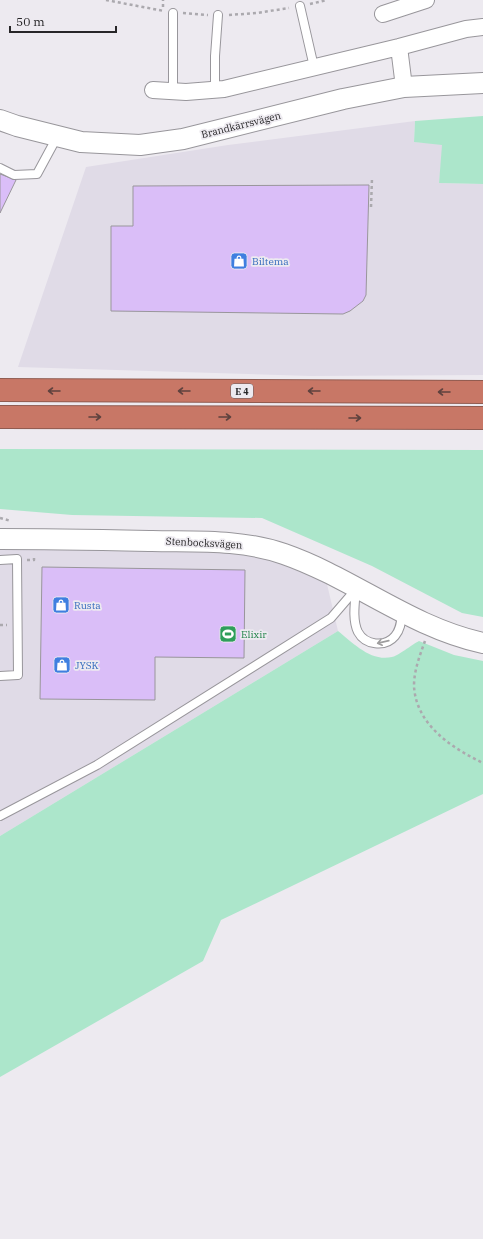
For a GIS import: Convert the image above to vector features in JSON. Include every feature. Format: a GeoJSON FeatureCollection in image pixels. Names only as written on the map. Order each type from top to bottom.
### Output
{"type":"FeatureCollection","features":[{"type":"Feature","properties":{"kind":"highway","name":"E 4"},"geometry":{"type":"LineString","coordinates":[[0,390],[483,392]]}},
{"type":"Feature","properties":{"kind":"highway"},"geometry":{"type":"LineString","coordinates":[[0,417],[483,418]]}},
{"type":"Feature","properties":{"kind":"street"},"geometry":{"type":"LineString","coordinates":[[383,14],[426,0]]}},
{"type":"Feature","properties":{"kind":"street"},"geometry":{"type":"LineString","coordinates":[[153,90],[215,90],[314,68],[466,29],[483,27]]}},
{"type":"Feature","properties":{"kind":"street"},"geometry":{"type":"LineString","coordinates":[[399,47],[404,87]]}},
{"type":"Feature","properties":{"kind":"street","name":"Brandkärrsvägen"},"geometry":{"type":"LineString","coordinates":[[0,120],[57,137],[81,142],[140,145],[183,139],[343,99],[404,87],[483,83]]}},
{"type":"Feature","properties":{"kind":"street","name":"Stenbocksvägen"},"geometry":{"type":"LineString","coordinates":[[0,539],[237,543],[260,547],[309,564],[430,626],[461,638],[483,642]]}},
{"type":"Feature","properties":{"kind":"lane"},"geometry":{"type":"LineString","coordinates":[[300,6],[314,68]]}},
{"type":"Feature","properties":{"kind":"lane"},"geometry":{"type":"LineString","coordinates":[[173,13],[173,91]]}},
{"type":"Feature","properties":{"kind":"lane"},"geometry":{"type":"LineString","coordinates":[[215,90],[215,56],[218,15]]}},
{"type":"Feature","properties":{"kind":"lane"},"geometry":{"type":"LineString","coordinates":[[0,168],[14,175],[37,174],[57,137]]}},
{"type":"Feature","properties":{"kind":"lane"},"geometry":{"type":"LineString","coordinates":[[0,560],[17,559],[18,675],[0,676]]}},
{"type":"Feature","properties":{"kind":"lane"},"geometry":{"type":"LineString","coordinates":[[356,589],[355,620],[357,631],[362,638],[369,643],[386,642],[394,637],[400,626],[402,613]]}},
{"type":"Feature","properties":{"kind":"lane"},"geometry":{"type":"LineString","coordinates":[[0,816],[97,765],[325,622],[331,618],[356,589]]}},
{"type":"Feature","properties":{"kind":"path"},"geometry":{"type":"LineString","coordinates":[[109,0],[173,13],[218,15],[257,13],[327,0]]}},
{"type":"Feature","properties":{"kind":"path"},"geometry":{"type":"LineString","coordinates":[[163,11],[164,0]]}},
{"type":"Feature","properties":{"kind":"path"},"geometry":{"type":"LineString","coordinates":[[371,207],[372,178]]}},
{"type":"Feature","properties":{"kind":"path"},"geometry":{"type":"LineString","coordinates":[[430,626],[416,667],[414,686],[419,709],[429,725],[460,752],[483,763]]}},
{"type":"Feature","properties":{"kind":"shaded area"},"geometry":{"type":"Polygon","coordinates":[[[415,121],[414,142],[443,144],[439,183],[483,184],[483,375],[311,376],[18,367],[86,167],[228,145],[415,121]]]}},
{"type":"Feature","properties":{"kind":"shaded area"},"geometry":{"type":"Polygon","coordinates":[[[0,548],[217,550],[253,555],[296,568],[327,584],[338,631],[0,836],[0,548]]]}},
{"type":"Feature","properties":{"kind":"green space"},"geometry":{"type":"Polygon","coordinates":[[[483,116],[483,184],[439,183],[442,145],[414,142],[415,121],[483,116]]]}},
{"type":"Feature","properties":{"kind":"green space"},"geometry":{"type":"Polygon","coordinates":[[[0,449],[483,450],[483,617],[462,613],[372,566],[262,518],[72,515],[0,509],[0,449]]]}},
{"type":"Feature","properties":{"kind":"green space"},"geometry":{"type":"Polygon","coordinates":[[[338,631],[356,646],[377,657],[384,658],[394,656],[419,641],[454,655],[483,661],[483,794],[221,920],[203,961],[0,1077],[0,836],[338,631]]]}},
{"type":"Feature","properties":{"kind":"building"},"geometry":{"type":"Polygon","coordinates":[[[0,174],[16,180],[0,213],[0,174]]]}},
{"type":"Feature","properties":{"kind":"building","name":"Biltema"},"geometry":{"type":"Polygon","coordinates":[[[369,185],[366,295],[363,301],[350,311],[343,314],[111,311],[111,226],[133,226],[133,186],[369,185]]]}},
{"type":"Feature","properties":{"kind":"building"},"geometry":{"type":"Polygon","coordinates":[[[42,567],[245,570],[244,658],[155,657],[155,700],[40,699],[42,567]]]}},
{"type":"Feature","properties":{"kind":"place","name":"Biltema"},"geometry":{"type":"Point","coordinates":[239,261]}},
{"type":"Feature","properties":{"kind":"place","name":"Rusta"},"geometry":{"type":"Point","coordinates":[61,605]}},
{"type":"Feature","properties":{"kind":"place","name":"Elixir"},"geometry":{"type":"Point","coordinates":[228,634]}},
{"type":"Feature","properties":{"kind":"place","name":"JYSK"},"geometry":{"type":"Point","coordinates":[62,665]}}]}
